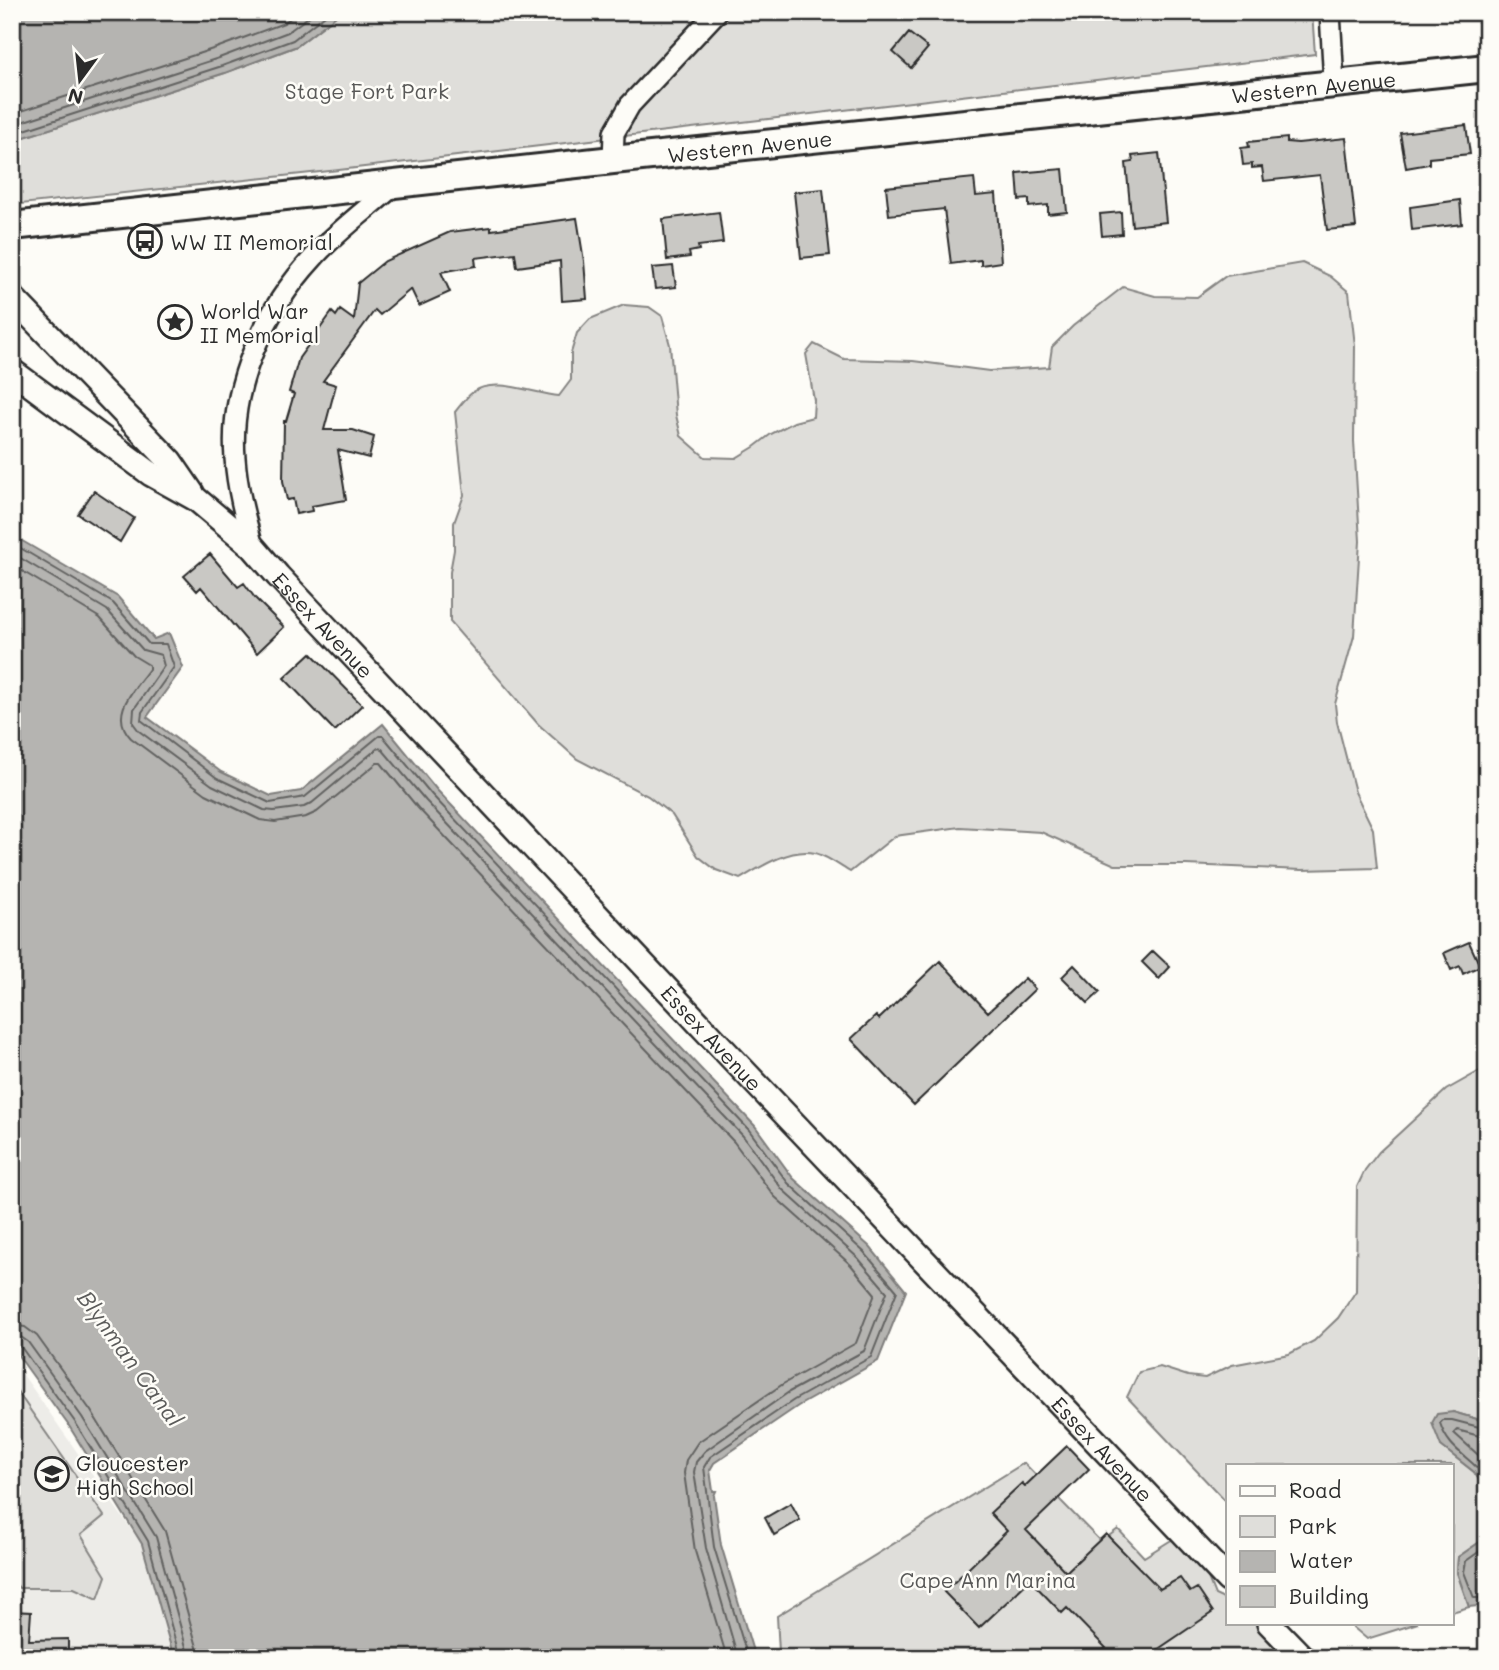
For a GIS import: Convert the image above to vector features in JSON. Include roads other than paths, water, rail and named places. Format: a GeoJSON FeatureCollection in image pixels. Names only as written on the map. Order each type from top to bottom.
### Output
{"type":"FeatureCollection","features":[{"type":"Feature","properties":{"kind":"main road","name":"Western Avenue"},"geometry":{"type":"LineString","coordinates":[[12,226],[1487,68]]}},
{"type":"Feature","properties":{"kind":"street"},"geometry":{"type":"LineString","coordinates":[[613,160],[614,133],[630,105],[717,12]]}},
{"type":"Feature","properties":{"kind":"street"},"geometry":{"type":"LineString","coordinates":[[1330,12],[1334,84]]}},
{"type":"Feature","properties":{"kind":"street"},"geometry":{"type":"LineString","coordinates":[[253,547],[244,517],[234,455],[239,403],[251,358],[269,319],[294,280],[330,241],[397,183]]}},
{"type":"Feature","properties":{"kind":"street","name":"Essex Avenue"},"geometry":{"type":"LineString","coordinates":[[12,297],[170,461],[196,499]]}},
{"type":"Feature","properties":{"kind":"street","name":"Essex Avenue"},"geometry":{"type":"LineString","coordinates":[[12,371],[152,474],[196,499],[253,547],[733,1060],[1226,1578]]}},
{"type":"Feature","properties":{"kind":"street"},"geometry":{"type":"LineString","coordinates":[[1270,1624],[1303,1658]]}},
{"type":"Feature","properties":{"kind":"water"},"geometry":{"type":"Polygon","coordinates":[[[12,12],[341,12],[297,46],[225,73],[12,141],[12,12]]]}},
{"type":"Feature","properties":{"kind":"water","name":"Blynman Canal"},"geometry":{"type":"Polygon","coordinates":[[[12,535],[118,597],[154,639],[169,633],[183,667],[147,717],[221,772],[271,796],[301,791],[383,724],[437,790],[755,1126],[793,1178],[870,1247],[906,1291],[878,1361],[798,1406],[714,1463],[710,1470],[713,1491],[716,1491],[714,1496],[721,1545],[755,1658],[174,1658],[142,1544],[69,1426],[12,1347],[12,535]]]}},
{"type":"Feature","properties":{"kind":"water"},"geometry":{"type":"Polygon","coordinates":[[[1453,1412],[1487,1422],[1487,1492],[1474,1472],[1441,1446],[1432,1423],[1437,1414],[1453,1412]]]}},
{"type":"Feature","properties":{"kind":"water"},"geometry":{"type":"Polygon","coordinates":[[[1487,1537],[1487,1605],[1469,1607],[1457,1572],[1458,1557],[1487,1537]]]}},
{"type":"Feature","properties":{"kind":"place","name":"WW II Memorial"},"geometry":{"type":"Point","coordinates":[145,241]}},
{"type":"Feature","properties":{"kind":"place","name":"World War II Memorial"},"geometry":{"type":"Point","coordinates":[175,322]}},
{"type":"Feature","properties":{"kind":"place","name":"Gloucester High School"},"geometry":{"type":"Point","coordinates":[52,1474]}},
{"type":"Feature","properties":{"kind":"park label","name":"Stage Fort Park"},"geometry":{"type":"Point","coordinates":[367,90]}},
{"type":"Feature","properties":{"kind":"park label","name":"Cape Ann Marina"},"geometry":{"type":"Point","coordinates":[988,1579]}}]}
